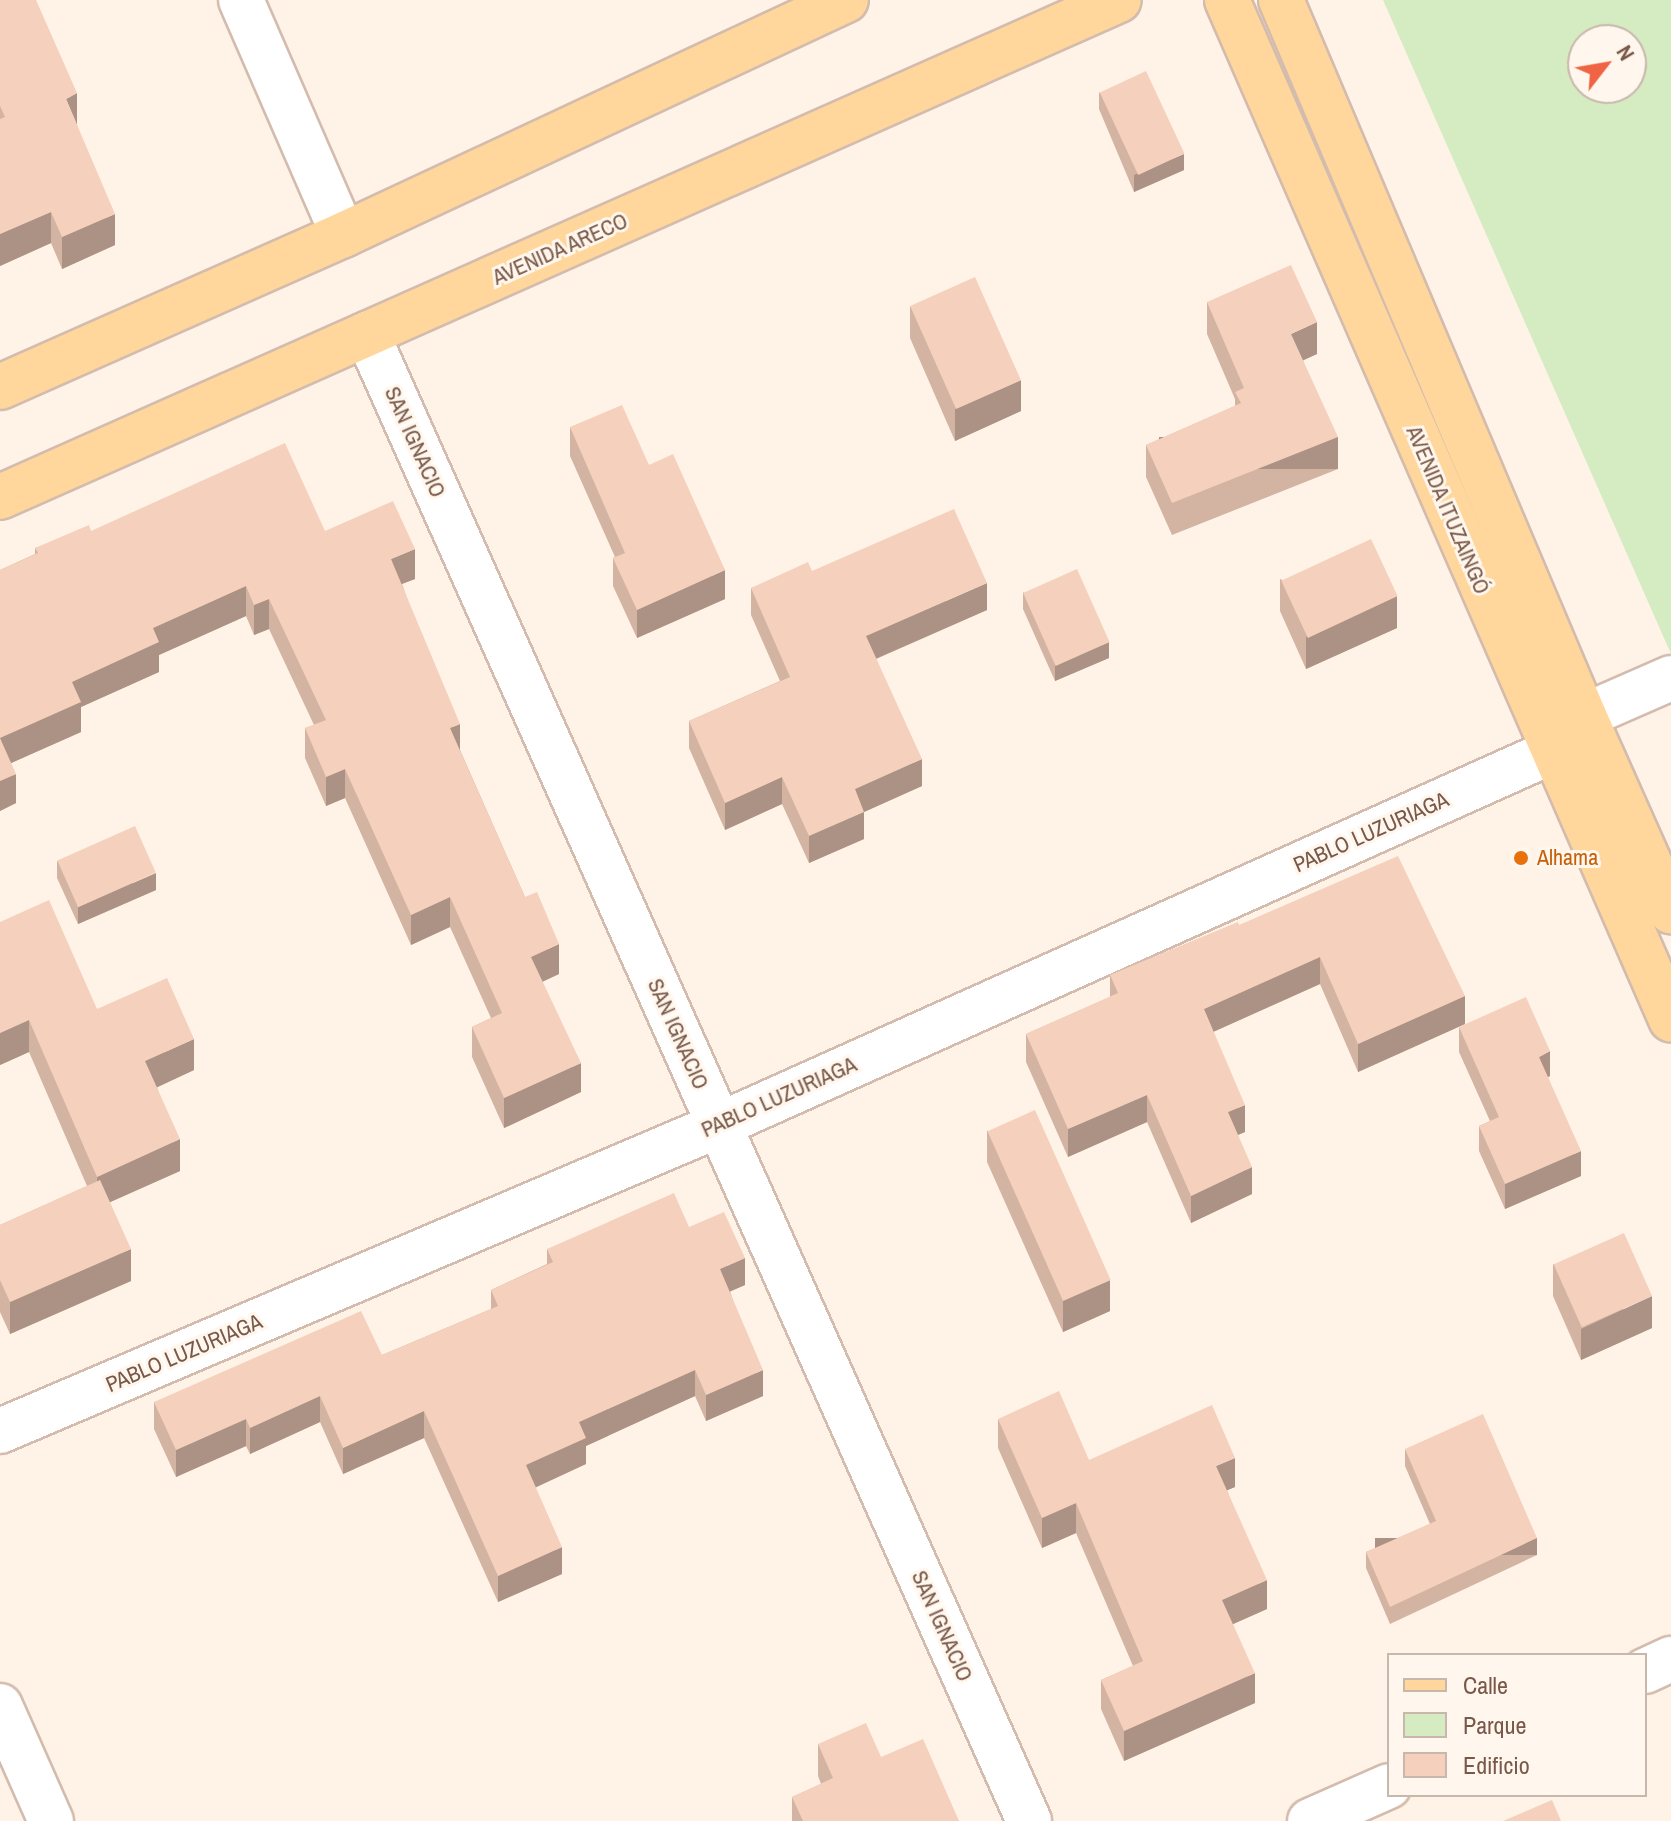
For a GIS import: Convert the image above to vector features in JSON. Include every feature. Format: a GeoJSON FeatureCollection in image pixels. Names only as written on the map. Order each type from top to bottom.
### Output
{"type":"FeatureCollection","features":[{"type":"Feature","properties":{"kind":"main road"},"geometry":{"type":"LineString","coordinates":[[0,387],[343,235],[846,0]]}},
{"type":"Feature","properties":{"kind":"main road","name":"AVENIDA ARECO"},"geometry":{"type":"LineString","coordinates":[[0,497],[1119,0]]}},
{"type":"Feature","properties":{"kind":"main road","name":"AVENIDA ITUZAINGÓ"},"geometry":{"type":"LineString","coordinates":[[1227,0],[1671,1019]]}},
{"type":"Feature","properties":{"kind":"main road","name":"AVENIDA ITUZAINGÓ"},"geometry":{"type":"LineString","coordinates":[[1281,0],[1584,716],[1671,911]]}},
{"type":"Feature","properties":{"kind":"street"},"geometry":{"type":"LineString","coordinates":[[241,0],[343,235]]}},
{"type":"Feature","properties":{"kind":"street","name":"SAN IGNACIO"},"geometry":{"type":"LineString","coordinates":[[367,334],[1029,1821]]}},
{"type":"Feature","properties":{"kind":"street"},"geometry":{"type":"LineString","coordinates":[[1584,716],[1671,678]]}},
{"type":"Feature","properties":{"kind":"street","name":"PABLO LUZURIAGA"},"geometry":{"type":"LineString","coordinates":[[0,1431],[719,1125],[1553,751]]}},
{"type":"Feature","properties":{"kind":"street"},"geometry":{"type":"LineString","coordinates":[[1647,1670],[1671,1659]]}},
{"type":"Feature","properties":{"kind":"street"},"geometry":{"type":"LineString","coordinates":[[0,1706],[51,1821]]}},
{"type":"Feature","properties":{"kind":"street"},"geometry":{"type":"LineString","coordinates":[[1310,1821],[1387,1787]]}},
{"type":"Feature","properties":{"kind":"green space"},"geometry":{"type":"Polygon","coordinates":[[[1383,0],[1671,0],[1671,654],[1383,0]]]}},
{"type":"Feature","properties":{"kind":"building"},"geometry":{"type":"Polygon","coordinates":[[[0,0],[36,0],[77,93],[66,99],[115,214],[62,237],[51,212],[0,234],[0,119],[5,117],[0,106],[0,0]]]}},
{"type":"Feature","properties":{"kind":"building"},"geometry":{"type":"Polygon","coordinates":[[[1146,71],[1184,153],[1138,175],[1100,93],[1146,71]]]}},
{"type":"Feature","properties":{"kind":"building"},"geometry":{"type":"Polygon","coordinates":[[[1291,265],[1317,322],[1291,334],[1338,437],[1172,503],[1146,445],[1241,403],[1235,392],[1244,388],[1207,302],[1291,265]]]}},
{"type":"Feature","properties":{"kind":"building"},"geometry":{"type":"Polygon","coordinates":[[[975,277],[1021,380],[956,409],[910,306],[975,277]]]}},
{"type":"Feature","properties":{"kind":"building"},"geometry":{"type":"Polygon","coordinates":[[[622,405],[649,465],[673,454],[725,570],[637,610],[613,558],[625,553],[570,427],[622,405]]]}},
{"type":"Feature","properties":{"kind":"building"},"geometry":{"type":"Polygon","coordinates":[[[285,443],[325,531],[393,501],[415,549],[391,559],[460,724],[450,728],[525,897],[537,892],[559,944],[531,957],[581,1063],[504,1098],[472,1027],[502,1013],[450,897],[411,915],[345,769],[326,777],[305,728],[326,720],[269,599],[254,605],[246,586],[153,628],[159,642],[72,682],[81,702],[0,738],[0,570],[38,553],[35,548],[89,525],[91,531],[285,443]]]}},
{"type":"Feature","properties":{"kind":"building"},"geometry":{"type":"Polygon","coordinates":[[[954,509],[987,583],[866,636],[922,759],[855,789],[864,812],[809,836],[782,777],[725,803],[689,721],[790,677],[751,588],[808,562],[812,571],[954,509]]]}},
{"type":"Feature","properties":{"kind":"building"},"geometry":{"type":"Polygon","coordinates":[[[1371,539],[1398,596],[1308,638],[1281,581],[1371,539]]]}},
{"type":"Feature","properties":{"kind":"building"},"geometry":{"type":"Polygon","coordinates":[[[1077,569],[1110,642],[1056,666],[1023,593],[1077,569]]]}},
{"type":"Feature","properties":{"kind":"building"},"geometry":{"type":"Polygon","coordinates":[[[0,738],[16,774],[0,781],[0,738]]]}},
{"type":"Feature","properties":{"kind":"building"},"geometry":{"type":"Polygon","coordinates":[[[135,826],[156,873],[78,907],[57,861],[135,826]]]}},
{"type":"Feature","properties":{"kind":"building"},"geometry":{"type":"Polygon","coordinates":[[[1398,856],[1465,996],[1358,1044],[1320,957],[1204,1009],[1245,1105],[1228,1112],[1252,1167],[1191,1196],[1147,1095],[1068,1129],[1026,1034],[1118,993],[1110,975],[1238,922],[1239,925],[1398,856]]]}},
{"type":"Feature","properties":{"kind":"building"},"geometry":{"type":"Polygon","coordinates":[[[49,900],[97,1009],[167,978],[194,1039],[145,1061],[180,1139],[97,1177],[29,1020],[0,1033],[0,922],[49,900]]]}},
{"type":"Feature","properties":{"kind":"building"},"geometry":{"type":"Polygon","coordinates":[[[1526,997],[1550,1051],[1539,1057],[1581,1151],[1505,1184],[1479,1126],[1499,1117],[1459,1027],[1526,997]]]}},
{"type":"Feature","properties":{"kind":"building"},"geometry":{"type":"Polygon","coordinates":[[[1035,1110],[1111,1280],[1063,1301],[987,1131],[1035,1110]]]}},
{"type":"Feature","properties":{"kind":"building"},"geometry":{"type":"Polygon","coordinates":[[[100,1180],[131,1249],[10,1302],[0,1280],[0,1225],[100,1180]]]}},
{"type":"Feature","properties":{"kind":"building"},"geometry":{"type":"Polygon","coordinates":[[[674,1193],[689,1227],[724,1212],[745,1258],[720,1269],[763,1370],[706,1395],[695,1370],[579,1422],[586,1438],[526,1465],[562,1547],[498,1576],[424,1411],[343,1448],[320,1396],[250,1428],[246,1419],[176,1450],[154,1402],[361,1311],[382,1355],[498,1306],[491,1290],[553,1262],[547,1249],[674,1193]]]}},
{"type":"Feature","properties":{"kind":"building"},"geometry":{"type":"Polygon","coordinates":[[[1624,1233],[1652,1296],[1582,1327],[1554,1264],[1624,1233]]]}},
{"type":"Feature","properties":{"kind":"building"},"geometry":{"type":"Polygon","coordinates":[[[1059,1391],[1089,1460],[1212,1405],[1235,1458],[1216,1466],[1267,1580],[1222,1600],[1255,1673],[1124,1731],[1101,1680],[1143,1661],[1076,1503],[1042,1518],[998,1419],[1059,1391]]]}},
{"type":"Feature","properties":{"kind":"building"},"geometry":{"type":"Polygon","coordinates":[[[1483,1414],[1537,1538],[1390,1607],[1366,1552],[1436,1521],[1405,1449],[1483,1414]]]}},
{"type":"Feature","properties":{"kind":"building"},"geometry":{"type":"Polygon","coordinates":[[[866,1723],[881,1757],[923,1739],[959,1821],[803,1821],[792,1797],[833,1778],[818,1744],[866,1723]]]}},
{"type":"Feature","properties":{"kind":"building"},"geometry":{"type":"Polygon","coordinates":[[[1552,1800],[1561,1821],[1503,1821],[1552,1800]]]}},
{"type":"Feature","properties":{"kind":"place","name":"Alhama"},"geometry":{"type":"Point","coordinates":[1521,858]}}]}
